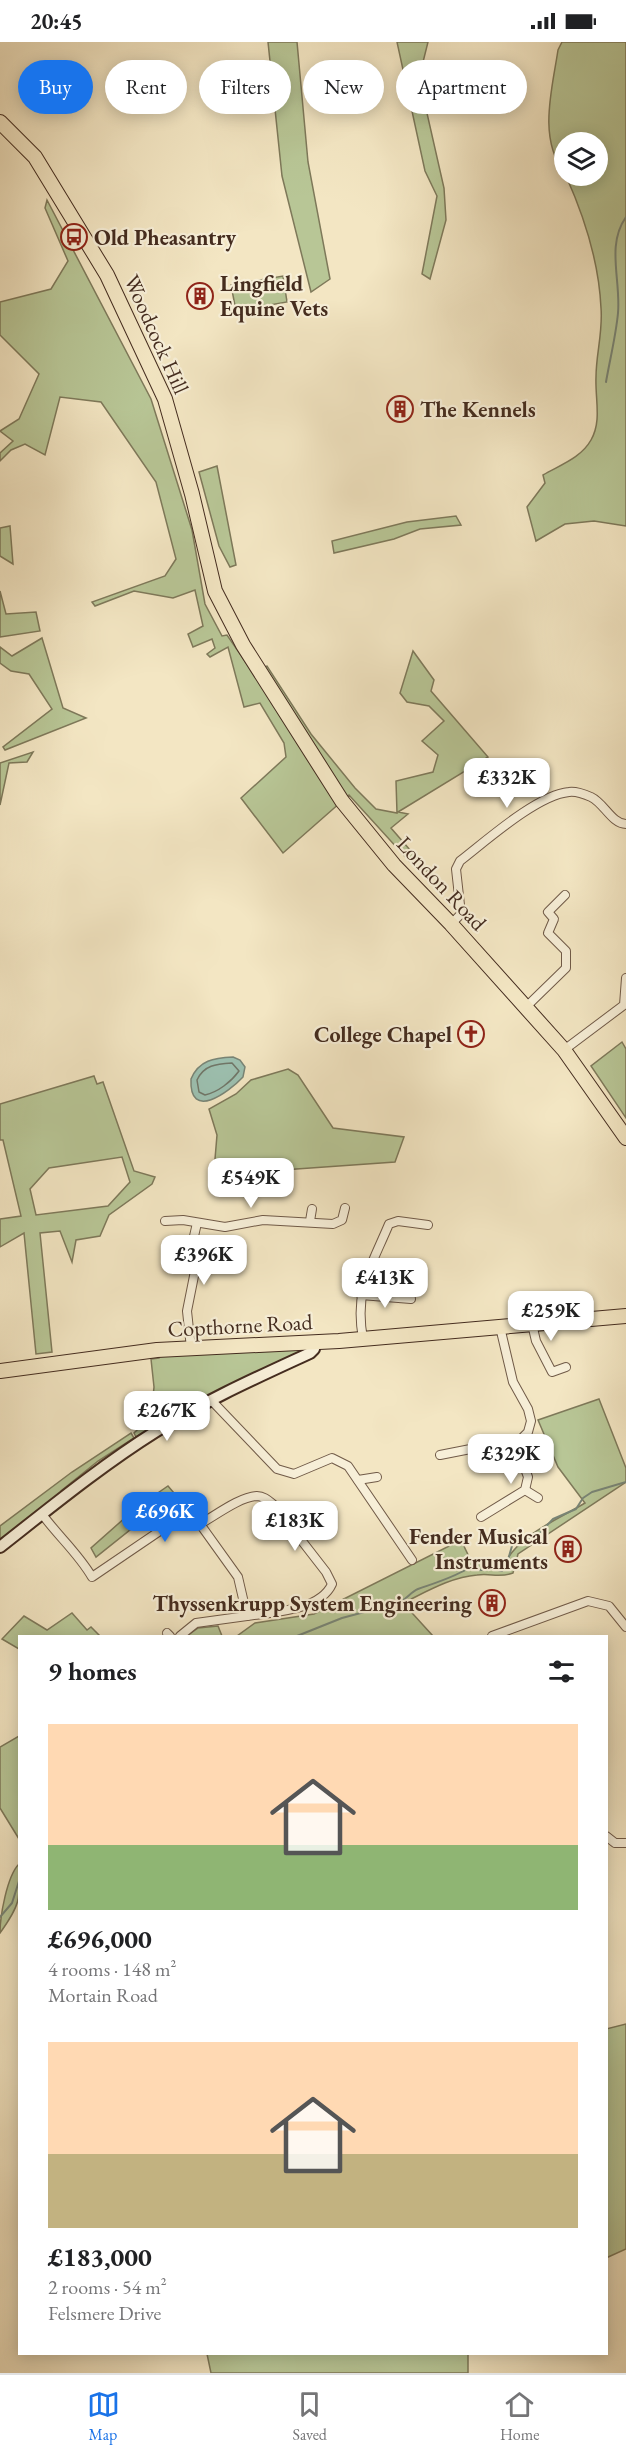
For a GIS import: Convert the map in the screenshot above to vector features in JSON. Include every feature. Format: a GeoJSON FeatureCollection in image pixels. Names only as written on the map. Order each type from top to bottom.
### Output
{"type":"FeatureCollection","features":[{"type":"Feature","properties":{"kind":"highway","name":"Woodcock Hill"},"geometry":{"type":"LineString","coordinates":[[0,122],[35,157],[107,274],[165,399],[192,494],[215,591],[243,645]]}},
{"type":"Feature","properties":{"kind":"highway","name":"London Road"},"geometry":{"type":"LineString","coordinates":[[243,645],[342,801],[394,865],[451,924],[564,1050],[626,1138]]}},
{"type":"Feature","properties":{"kind":"highway","name":"Copthorne Road"},"geometry":{"type":"LineString","coordinates":[[0,1371],[191,1348],[363,1339],[626,1317]]}},
{"type":"Feature","properties":{"kind":"street"},"geometry":{"type":"LineString","coordinates":[[451,924],[461,914],[456,869],[460,861],[522,813],[556,795],[570,791],[598,801],[617,822],[626,824]]}},
{"type":"Feature","properties":{"kind":"street"},"geometry":{"type":"LineString","coordinates":[[526,1006],[566,968],[566,951],[548,933],[554,919],[548,912],[565,895]]}},
{"type":"Feature","properties":{"kind":"street"},"geometry":{"type":"LineString","coordinates":[[564,1050],[625,1006],[626,978]]}},
{"type":"Feature","properties":{"kind":"street"},"geometry":{"type":"LineString","coordinates":[[165,1221],[183,1220],[225,1227],[262,1220],[289,1223],[310,1221],[338,1223],[342,1220],[345,1208]]}},
{"type":"Feature","properties":{"kind":"street"},"geometry":{"type":"LineString","coordinates":[[310,1221],[312,1209]]}},
{"type":"Feature","properties":{"kind":"street"},"geometry":{"type":"LineString","coordinates":[[363,1339],[358,1313],[361,1295],[371,1261],[389,1224],[398,1221],[428,1225]]}},
{"type":"Feature","properties":{"kind":"street"},"geometry":{"type":"LineString","coordinates":[[191,1348],[187,1311],[195,1271],[192,1245],[197,1223]]}},
{"type":"Feature","properties":{"kind":"street"},"geometry":{"type":"LineString","coordinates":[[361,1295],[411,1299]]}},
{"type":"Feature","properties":{"kind":"street"},"geometry":{"type":"LineString","coordinates":[[532,1324],[536,1341],[552,1372],[566,1367]]}},
{"type":"Feature","properties":{"kind":"street"},"geometry":{"type":"LineString","coordinates":[[440,1455],[501,1443],[516,1444],[528,1432],[531,1421],[528,1409],[513,1382],[500,1327]]}},
{"type":"Feature","properties":{"kind":"street"},"geometry":{"type":"LineString","coordinates":[[0,1546],[106,1464],[157,1431],[212,1401],[310,1353],[314,1349],[315,1342]]}},
{"type":"Feature","properties":{"kind":"street"},"geometry":{"type":"LineString","coordinates":[[212,1401],[277,1469],[294,1474],[332,1458],[348,1466],[412,1560]]}},
{"type":"Feature","properties":{"kind":"street"},"geometry":{"type":"LineString","coordinates":[[481,1517],[525,1490],[528,1477],[516,1444]]}},
{"type":"Feature","properties":{"kind":"street"},"geometry":{"type":"LineString","coordinates":[[358,1480],[377,1477]]}},
{"type":"Feature","properties":{"kind":"street"},"geometry":{"type":"LineString","coordinates":[[525,1490],[538,1498]]}},
{"type":"Feature","properties":{"kind":"street"},"geometry":{"type":"LineString","coordinates":[[181,1635],[196,1623],[299,1607],[328,1593],[332,1584],[326,1572],[274,1505],[264,1498],[256,1496],[241,1502],[200,1524]]}},
{"type":"Feature","properties":{"kind":"street"},"geometry":{"type":"LineString","coordinates":[[42,1514],[56,1533],[80,1556],[92,1577],[170,1524],[189,1519],[200,1524],[238,1577],[247,1616]]}},
{"type":"Feature","properties":{"kind":"street"},"geometry":{"type":"LineString","coordinates":[[495,1635],[588,1601],[609,1606],[626,1627]]}},
{"type":"Feature","properties":{"kind":"street"},"geometry":{"type":"LineString","coordinates":[[608,1838],[615,1843],[626,1843]]}},
{"type":"Feature","properties":{"kind":"shaded area"},"geometry":{"type":"Polygon","coordinates":[[[268,42],[297,42],[308,162],[330,279],[311,292],[282,176],[276,114],[291,114],[291,60],[270,60],[268,42]]]}},
{"type":"Feature","properties":{"kind":"shaded area"},"geometry":{"type":"Polygon","coordinates":[[[397,42],[428,42],[424,60],[401,60],[397,42]]]}},
{"type":"Feature","properties":{"kind":"shaded area"},"geometry":{"type":"Polygon","coordinates":[[[562,42],[626,42],[626,526],[594,521],[565,524],[536,541],[527,507],[545,483],[543,475],[570,460],[587,446],[594,433],[597,418],[596,368],[601,317],[600,291],[590,240],[570,186],[608,186],[608,132],[554,132],[554,153],[549,129],[549,113],[558,50],[562,42]]]}},
{"type":"Feature","properties":{"kind":"shaded area"},"geometry":{"type":"Polygon","coordinates":[[[413,114],[427,114],[444,188],[446,220],[430,279],[422,274],[437,196],[425,171],[413,114]]]}},
{"type":"Feature","properties":{"kind":"shaded area"},"geometry":{"type":"Polygon","coordinates":[[[47,200],[151,399],[192,530],[205,604],[222,636],[227,635],[251,670],[267,666],[311,734],[355,788],[376,809],[397,813],[396,781],[433,772],[438,755],[422,741],[444,721],[429,706],[407,702],[400,693],[413,651],[434,680],[431,691],[488,757],[398,812],[408,814],[391,828],[430,873],[409,861],[349,795],[283,853],[241,798],[286,757],[284,743],[260,703],[244,707],[228,647],[210,657],[207,654],[215,648],[212,639],[193,647],[188,634],[203,626],[195,590],[173,598],[134,591],[95,606],[92,602],[165,576],[176,559],[156,482],[101,402],[60,397],[45,455],[25,444],[11,450],[0,461],[0,453],[13,441],[0,431],[19,419],[39,374],[0,335],[0,302],[51,289],[68,261],[45,208],[47,200]]]}},
{"type":"Feature","properties":{"kind":"shaded area"},"geometry":{"type":"Polygon","coordinates":[[[283,276],[287,302],[236,311],[231,285],[283,276]]]}},
{"type":"Feature","properties":{"kind":"shaded area"},"geometry":{"type":"Polygon","coordinates":[[[217,466],[236,565],[230,567],[219,546],[199,472],[217,466]]]}},
{"type":"Feature","properties":{"kind":"shaded area"},"geometry":{"type":"Polygon","coordinates":[[[456,516],[461,525],[420,529],[394,539],[334,553],[332,541],[407,522],[456,516]]]}},
{"type":"Feature","properties":{"kind":"shaded area"},"geometry":{"type":"Polygon","coordinates":[[[10,526],[13,564],[0,556],[0,528],[10,526]]]}},
{"type":"Feature","properties":{"kind":"shaded area"},"geometry":{"type":"Polygon","coordinates":[[[0,591],[6,614],[36,612],[40,631],[0,637],[0,591]]]}},
{"type":"Feature","properties":{"kind":"shaded area"},"geometry":{"type":"Polygon","coordinates":[[[42,638],[63,708],[86,718],[5,750],[3,747],[52,709],[29,674],[11,671],[0,663],[0,647],[12,656],[42,638]]]}},
{"type":"Feature","properties":{"kind":"shaded area"},"geometry":{"type":"Polygon","coordinates":[[[33,752],[27,762],[9,763],[0,805],[0,763],[33,752]]]}},
{"type":"Feature","properties":{"kind":"shaded area"},"geometry":{"type":"Polygon","coordinates":[[[622,1042],[626,1049],[626,1118],[591,1066],[622,1042]]]}},
{"type":"Feature","properties":{"kind":"shaded area"},"geometry":{"type":"Polygon","coordinates":[[[288,1069],[298,1075],[333,1128],[404,1137],[395,1162],[225,1174],[215,1159],[217,1135],[209,1109],[236,1094],[251,1080],[288,1069]]]}},
{"type":"Feature","properties":{"kind":"shaded area"},"geometry":{"type":"Polygon","coordinates":[[[94,1076],[97,1084],[103,1082],[134,1171],[155,1177],[152,1184],[109,1215],[100,1236],[76,1240],[72,1262],[60,1231],[40,1233],[52,1352],[36,1354],[24,1233],[0,1247],[0,1219],[21,1216],[3,1140],[0,1140],[0,1104],[94,1076]],[[122,1157],[49,1168],[30,1189],[36,1215],[108,1206],[130,1182],[122,1157]]]}},
{"type":"Feature","properties":{"kind":"shaded area"},"geometry":{"type":"Polygon","coordinates":[[[300,1349],[301,1353],[239,1382],[136,1437],[134,1433],[151,1417],[154,1387],[151,1359],[159,1358],[160,1355],[300,1349]]]}},
{"type":"Feature","properties":{"kind":"shaded area"},"geometry":{"type":"Polygon","coordinates":[[[599,1399],[626,1468],[626,1482],[518,1554],[513,1573],[467,1576],[403,1603],[432,1635],[238,1635],[255,1623],[314,1614],[461,1540],[472,1563],[481,1559],[489,1559],[503,1567],[517,1546],[527,1538],[585,1503],[558,1467],[538,1420],[599,1399]]]}},
{"type":"Feature","properties":{"kind":"shaded area"},"geometry":{"type":"Polygon","coordinates":[[[131,1433],[134,1438],[98,1461],[61,1491],[60,1495],[0,1540],[0,1526],[72,1472],[131,1433]]]}},
{"type":"Feature","properties":{"kind":"shaded area"},"geometry":{"type":"Polygon","coordinates":[[[168,1486],[174,1493],[157,1503],[145,1518],[96,1557],[91,1548],[136,1508],[168,1486]]]}},
{"type":"Feature","properties":{"kind":"shaded area"},"geometry":{"type":"Polygon","coordinates":[[[72,1613],[87,1630],[91,1627],[99,1635],[18,1635],[18,1648],[2,1639],[24,1616],[47,1630],[72,1613]]]}},
{"type":"Feature","properties":{"kind":"shaded area"},"geometry":{"type":"Polygon","coordinates":[[[218,1626],[222,1635],[188,1635],[198,1628],[218,1626]]]}},
{"type":"Feature","properties":{"kind":"shaded area"},"geometry":{"type":"Polygon","coordinates":[[[18,1737],[18,1837],[0,1808],[0,1747],[18,1737]]]}},
{"type":"Feature","properties":{"kind":"shaded area"},"geometry":{"type":"Polygon","coordinates":[[[18,1866],[18,1901],[0,1933],[3,1907],[18,1866]]]}},
{"type":"Feature","properties":{"kind":"shaded area"},"geometry":{"type":"Polygon","coordinates":[[[626,2024],[626,2249],[608,2257],[608,2028],[626,2024]]]}},
{"type":"Feature","properties":{"kind":"shaded area"},"geometry":{"type":"Polygon","coordinates":[[[207,2355],[468,2355],[468,2373],[211,2373],[207,2355]]]}},
{"type":"Feature","properties":{"kind":"water"},"geometry":{"type":"Polygon","coordinates":[[[233,1057],[240,1060],[245,1067],[243,1077],[220,1096],[203,1101],[196,1099],[192,1092],[191,1079],[198,1068],[213,1059],[233,1057]]]}},
{"type":"Feature","properties":{"kind":"waterway"},"geometry":{"type":"LineString","coordinates":[[606,382],[618,313],[615,251],[620,228],[626,217]]}},
{"type":"Feature","properties":{"kind":"waterway"},"geometry":{"type":"LineString","coordinates":[[300,1635],[342,1618],[387,1606],[390,1602],[399,1603],[412,1592],[467,1569],[482,1570],[492,1560],[498,1570],[502,1571],[514,1539],[530,1538],[539,1534],[553,1519],[576,1509],[583,1498],[592,1492],[626,1482]]}},
{"type":"Feature","properties":{"kind":"waterway"},"geometry":{"type":"LineString","coordinates":[[0,1917],[12,1903],[18,1884]]}},
{"type":"Feature","properties":{"kind":"place","name":"Old Pheasantry"},"geometry":{"type":"Point","coordinates":[74,237]}},
{"type":"Feature","properties":{"kind":"place","name":"Lingfield Equine Vets"},"geometry":{"type":"Point","coordinates":[200,296]}},
{"type":"Feature","properties":{"kind":"place","name":"The Kennels"},"geometry":{"type":"Point","coordinates":[400,409]}},
{"type":"Feature","properties":{"kind":"place","name":"College Chapel"},"geometry":{"type":"Point","coordinates":[471,1034]}},
{"type":"Feature","properties":{"kind":"place","name":"Fender Musical Instruments"},"geometry":{"type":"Point","coordinates":[568,1549]}},
{"type":"Feature","properties":{"kind":"place","name":"Thyssenkrupp System Engineering"},"geometry":{"type":"Point","coordinates":[492,1603]}}]}
